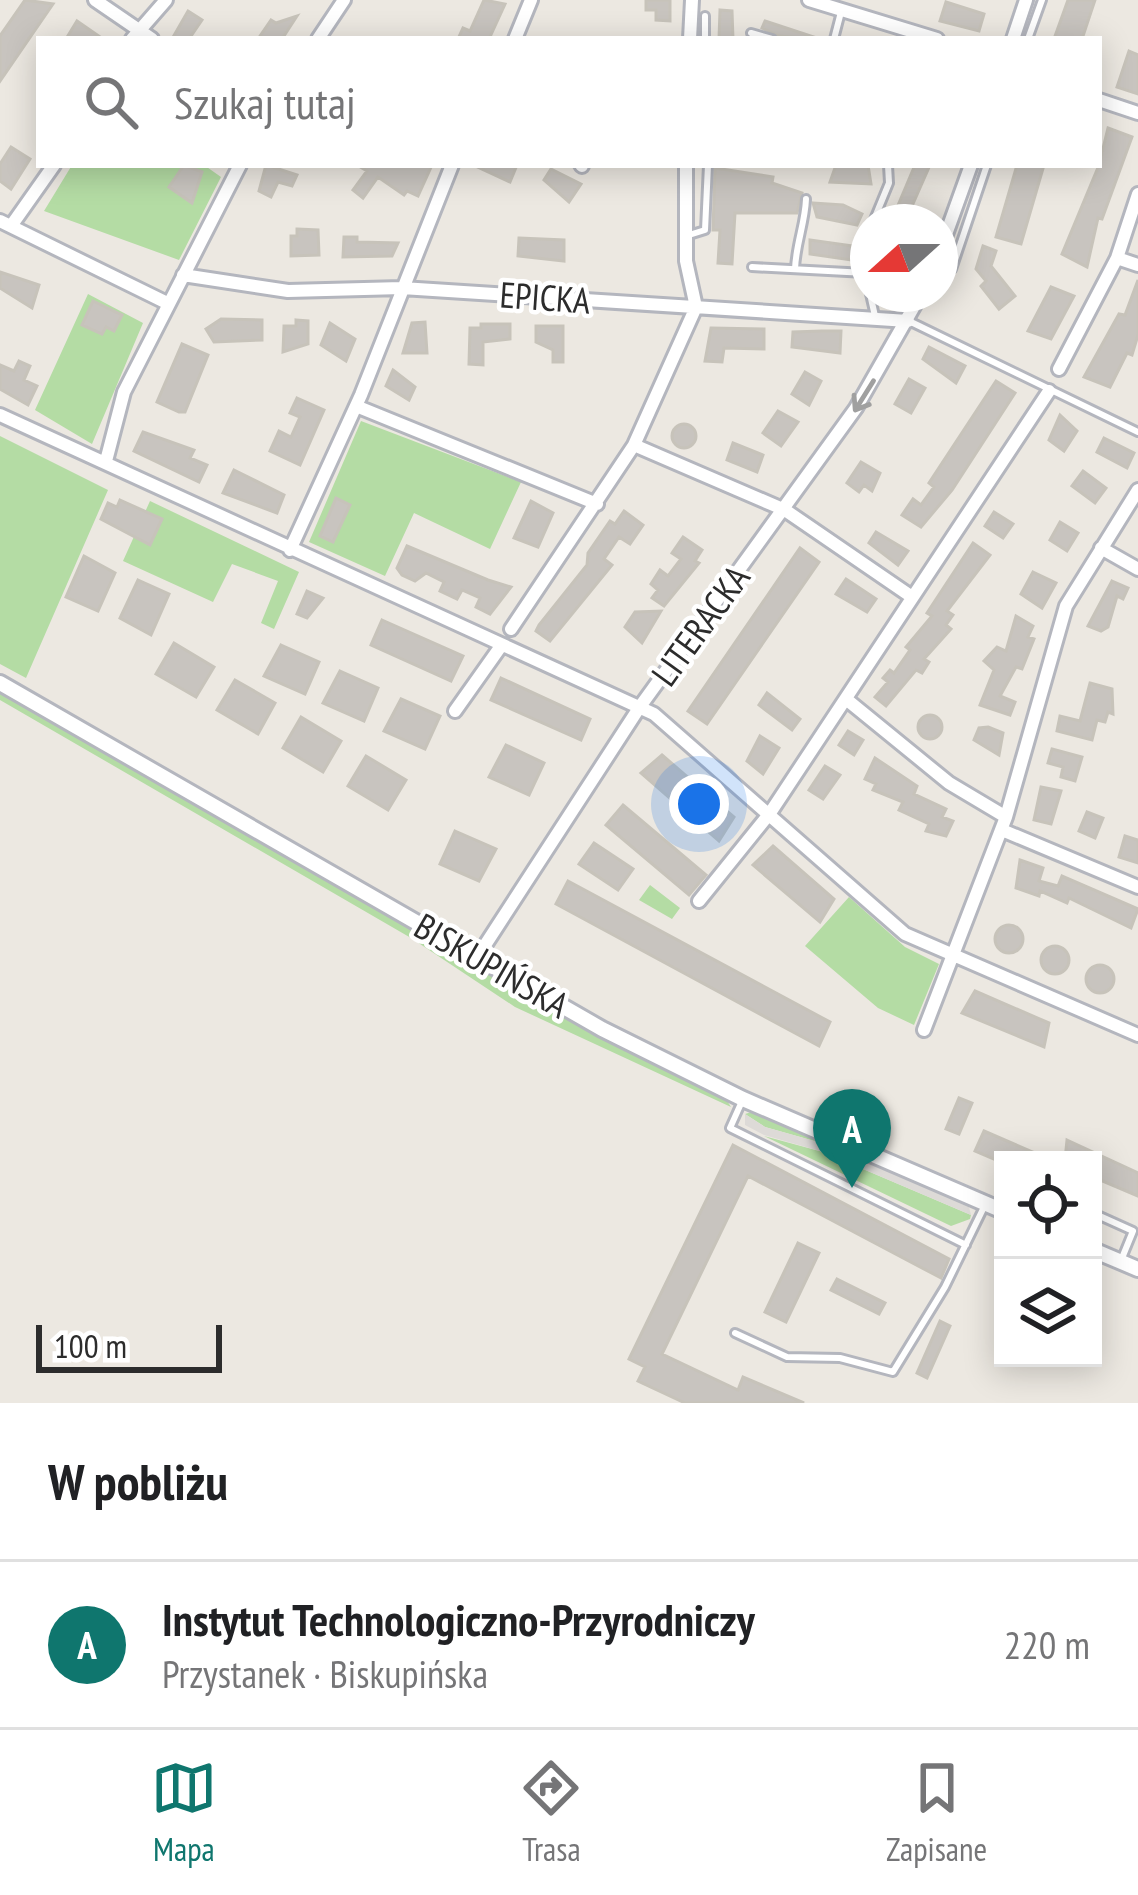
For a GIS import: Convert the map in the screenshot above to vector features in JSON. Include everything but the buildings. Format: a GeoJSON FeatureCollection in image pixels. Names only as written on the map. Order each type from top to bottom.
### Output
{"type":"FeatureCollection","features":[{"type":"Feature","properties":{"kind":"street"},"geometry":{"type":"LineString","coordinates":[[94,0],[136,34],[166,0]]}},
{"type":"Feature","properties":{"kind":"street"},"geometry":{"type":"LineString","coordinates":[[320,36],[344,0]]}},
{"type":"Feature","properties":{"kind":"street"},"geometry":{"type":"LineString","coordinates":[[516,36],[531,0]]}},
{"type":"Feature","properties":{"kind":"street"},"geometry":{"type":"LineString","coordinates":[[690,36],[692,0]]}},
{"type":"Feature","properties":{"kind":"street"},"geometry":{"type":"LineString","coordinates":[[809,0],[843,4],[930,36]]}},
{"type":"Feature","properties":{"kind":"street"},"geometry":{"type":"LineString","coordinates":[[1014,36],[1026,0]]}},
{"type":"Feature","properties":{"kind":"street"},"geometry":{"type":"LineString","coordinates":[[1102,101],[1138,112]]}},
{"type":"Feature","properties":{"kind":"street"},"geometry":{"type":"LineString","coordinates":[[52,168],[5,224],[166,302]]}},
{"type":"Feature","properties":{"kind":"street"},"geometry":{"type":"LineString","coordinates":[[106,461],[124,392],[238,168]]}},
{"type":"Feature","properties":{"kind":"street"},"geometry":{"type":"LineString","coordinates":[[290,550],[356,406],[451,168]]}},
{"type":"Feature","properties":{"kind":"street"},"geometry":{"type":"LineString","coordinates":[[511,629],[634,446],[696,307],[686,235],[686,168]]}},
{"type":"Feature","properties":{"kind":"street"},"geometry":{"type":"LineString","coordinates":[[957,204],[970,168]]}},
{"type":"Feature","properties":{"kind":"street"},"geometry":{"type":"LineString","coordinates":[[1059,369],[1117,258],[1138,194]]}},
{"type":"Feature","properties":{"kind":"street"},"geometry":{"type":"LineString","coordinates":[[1117,258],[1138,265]]}},
{"type":"Feature","properties":{"kind":"street","name":"EPICKA"},"geometry":{"type":"LineString","coordinates":[[184,274],[288,291],[402,288],[908,321]]}},
{"type":"Feature","properties":{"kind":"street","name":"LITERACKA"},"geometry":{"type":"LineString","coordinates":[[478,956],[639,709],[856,408],[912,312]]}},
{"type":"Feature","properties":{"kind":"street"},"geometry":{"type":"LineString","coordinates":[[699,902],[770,813],[1049,391]]}},
{"type":"Feature","properties":{"kind":"street"},"geometry":{"type":"LineString","coordinates":[[356,406],[597,504]]}},
{"type":"Feature","properties":{"kind":"street"},"geometry":{"type":"LineString","coordinates":[[0,415],[654,714],[905,934],[1138,1035]]}},
{"type":"Feature","properties":{"kind":"street"},"geometry":{"type":"LineString","coordinates":[[634,446],[784,510],[912,597]]}},
{"type":"Feature","properties":{"kind":"street"},"geometry":{"type":"LineString","coordinates":[[924,1030],[1004,823],[1066,606],[1138,490]]}},
{"type":"Feature","properties":{"kind":"street"},"geometry":{"type":"LineString","coordinates":[[1101,548],[1138,569]]}},
{"type":"Feature","properties":{"kind":"street"},"geometry":{"type":"LineString","coordinates":[[455,711],[501,646]]}},
{"type":"Feature","properties":{"kind":"street","name":"BISKUPIŃSKA"},"geometry":{"type":"LineString","coordinates":[[0,683],[602,1029],[743,1099],[994,1207]]}},
{"type":"Feature","properties":{"kind":"street"},"geometry":{"type":"LineString","coordinates":[[846,699],[1004,823],[1138,887]]}},
{"type":"Feature","properties":{"kind":"street"},"geometry":{"type":"LineString","coordinates":[[1102,1254],[1138,1269]]}},
{"type":"Feature","properties":{"kind":"lane"},"geometry":{"type":"LineString","coordinates":[[1029,36],[1042,0]]}},
{"type":"Feature","properties":{"kind":"lane"},"geometry":{"type":"LineString","coordinates":[[835,36],[843,4]]}},
{"type":"Feature","properties":{"kind":"lane"},"geometry":{"type":"LineString","coordinates":[[705,36],[706,16]]}},
{"type":"Feature","properties":{"kind":"lane"},"geometry":{"type":"LineString","coordinates":[[751,33],[762,36]]}},
{"type":"Feature","properties":{"kind":"lane"},"geometry":{"type":"LineString","coordinates":[[686,235],[705,230],[708,168]]}},
{"type":"Feature","properties":{"kind":"lane"},"geometry":{"type":"LineString","coordinates":[[880,204],[889,183],[888,168]]}},
{"type":"Feature","properties":{"kind":"lane"},"geometry":{"type":"LineString","coordinates":[[958,251],[986,168]]}},
{"type":"Feature","properties":{"kind":"lane"},"geometry":{"type":"LineString","coordinates":[[795,269],[797,231],[805,220],[806,199]]}},
{"type":"Feature","properties":{"kind":"lane"},"geometry":{"type":"LineString","coordinates":[[752,267],[850,272]]}},
{"type":"Feature","properties":{"kind":"lane"},"geometry":{"type":"LineString","coordinates":[[874,312],[875,316]]}},
{"type":"Feature","properties":{"kind":"lane"},"geometry":{"type":"LineString","coordinates":[[908,321],[1138,432]]}},
{"type":"Feature","properties":{"kind":"lane"},"geometry":{"type":"LineString","coordinates":[[743,1099],[730,1128],[966,1245]]}},
{"type":"Feature","properties":{"kind":"lane"},"geometry":{"type":"LineString","coordinates":[[735,1333],[787,1357],[840,1358],[893,1372],[985,1203]]}},
{"type":"Feature","properties":{"kind":"lane"},"geometry":{"type":"LineString","coordinates":[[1102,1216],[1136,1228],[1120,1262]]}},
{"type":"Feature","properties":{"kind":"green space"},"geometry":{"type":"Polygon","coordinates":[[[70,168],[208,168],[221,177],[179,260],[44,211],[70,168]]]}},
{"type":"Feature","properties":{"kind":"green space"},"geometry":{"type":"Polygon","coordinates":[[[88,294],[143,323],[92,444],[35,410],[88,294]]]}},
{"type":"Feature","properties":{"kind":"green space"},"geometry":{"type":"Polygon","coordinates":[[[361,421],[521,482],[490,549],[414,513],[385,576],[309,542],[361,421]]]}},
{"type":"Feature","properties":{"kind":"green space"},"geometry":{"type":"Polygon","coordinates":[[[0,436],[108,490],[26,678],[0,664],[0,436]]]}},
{"type":"Feature","properties":{"kind":"green space"},"geometry":{"type":"Polygon","coordinates":[[[150,501],[299,572],[274,629],[261,623],[278,581],[232,564],[213,602],[123,561],[150,501]]]}},
{"type":"Feature","properties":{"kind":"green space"},"geometry":{"type":"Polygon","coordinates":[[[0,688],[573,1019],[724,1096],[731,1107],[515,1007],[411,938],[0,700],[0,688]]]}},
{"type":"Feature","properties":{"kind":"green space"},"geometry":{"type":"Polygon","coordinates":[[[650,885],[680,908],[672,919],[639,900],[650,885]]]}},
{"type":"Feature","properties":{"kind":"green space"},"geometry":{"type":"Polygon","coordinates":[[[849,897],[905,947],[939,964],[914,1025],[878,1008],[805,946],[849,897]]]}},
{"type":"Feature","properties":{"kind":"green space"},"geometry":{"type":"Polygon","coordinates":[[[755,1111],[965,1201],[969,1207],[825,1144],[765,1127],[745,1114],[755,1111]]]}},
{"type":"Feature","properties":{"kind":"green space"},"geometry":{"type":"Polygon","coordinates":[[[764,1136],[823,1152],[971,1215],[970,1219],[951,1226],[764,1136]]]}},
{"type":"Feature","properties":{"kind":"shaded area"},"geometry":{"type":"Polygon","coordinates":[[[745,1114],[765,1127],[825,1144],[969,1207],[971,1215],[823,1152],[764,1135],[745,1125],[745,1114]]]}},
{"type":"Feature","properties":{"kind":"place","name":"Instytut Technologiczno-Przyrodniczy"},"geometry":{"type":"Point","coordinates":[852,1188]}}]}
